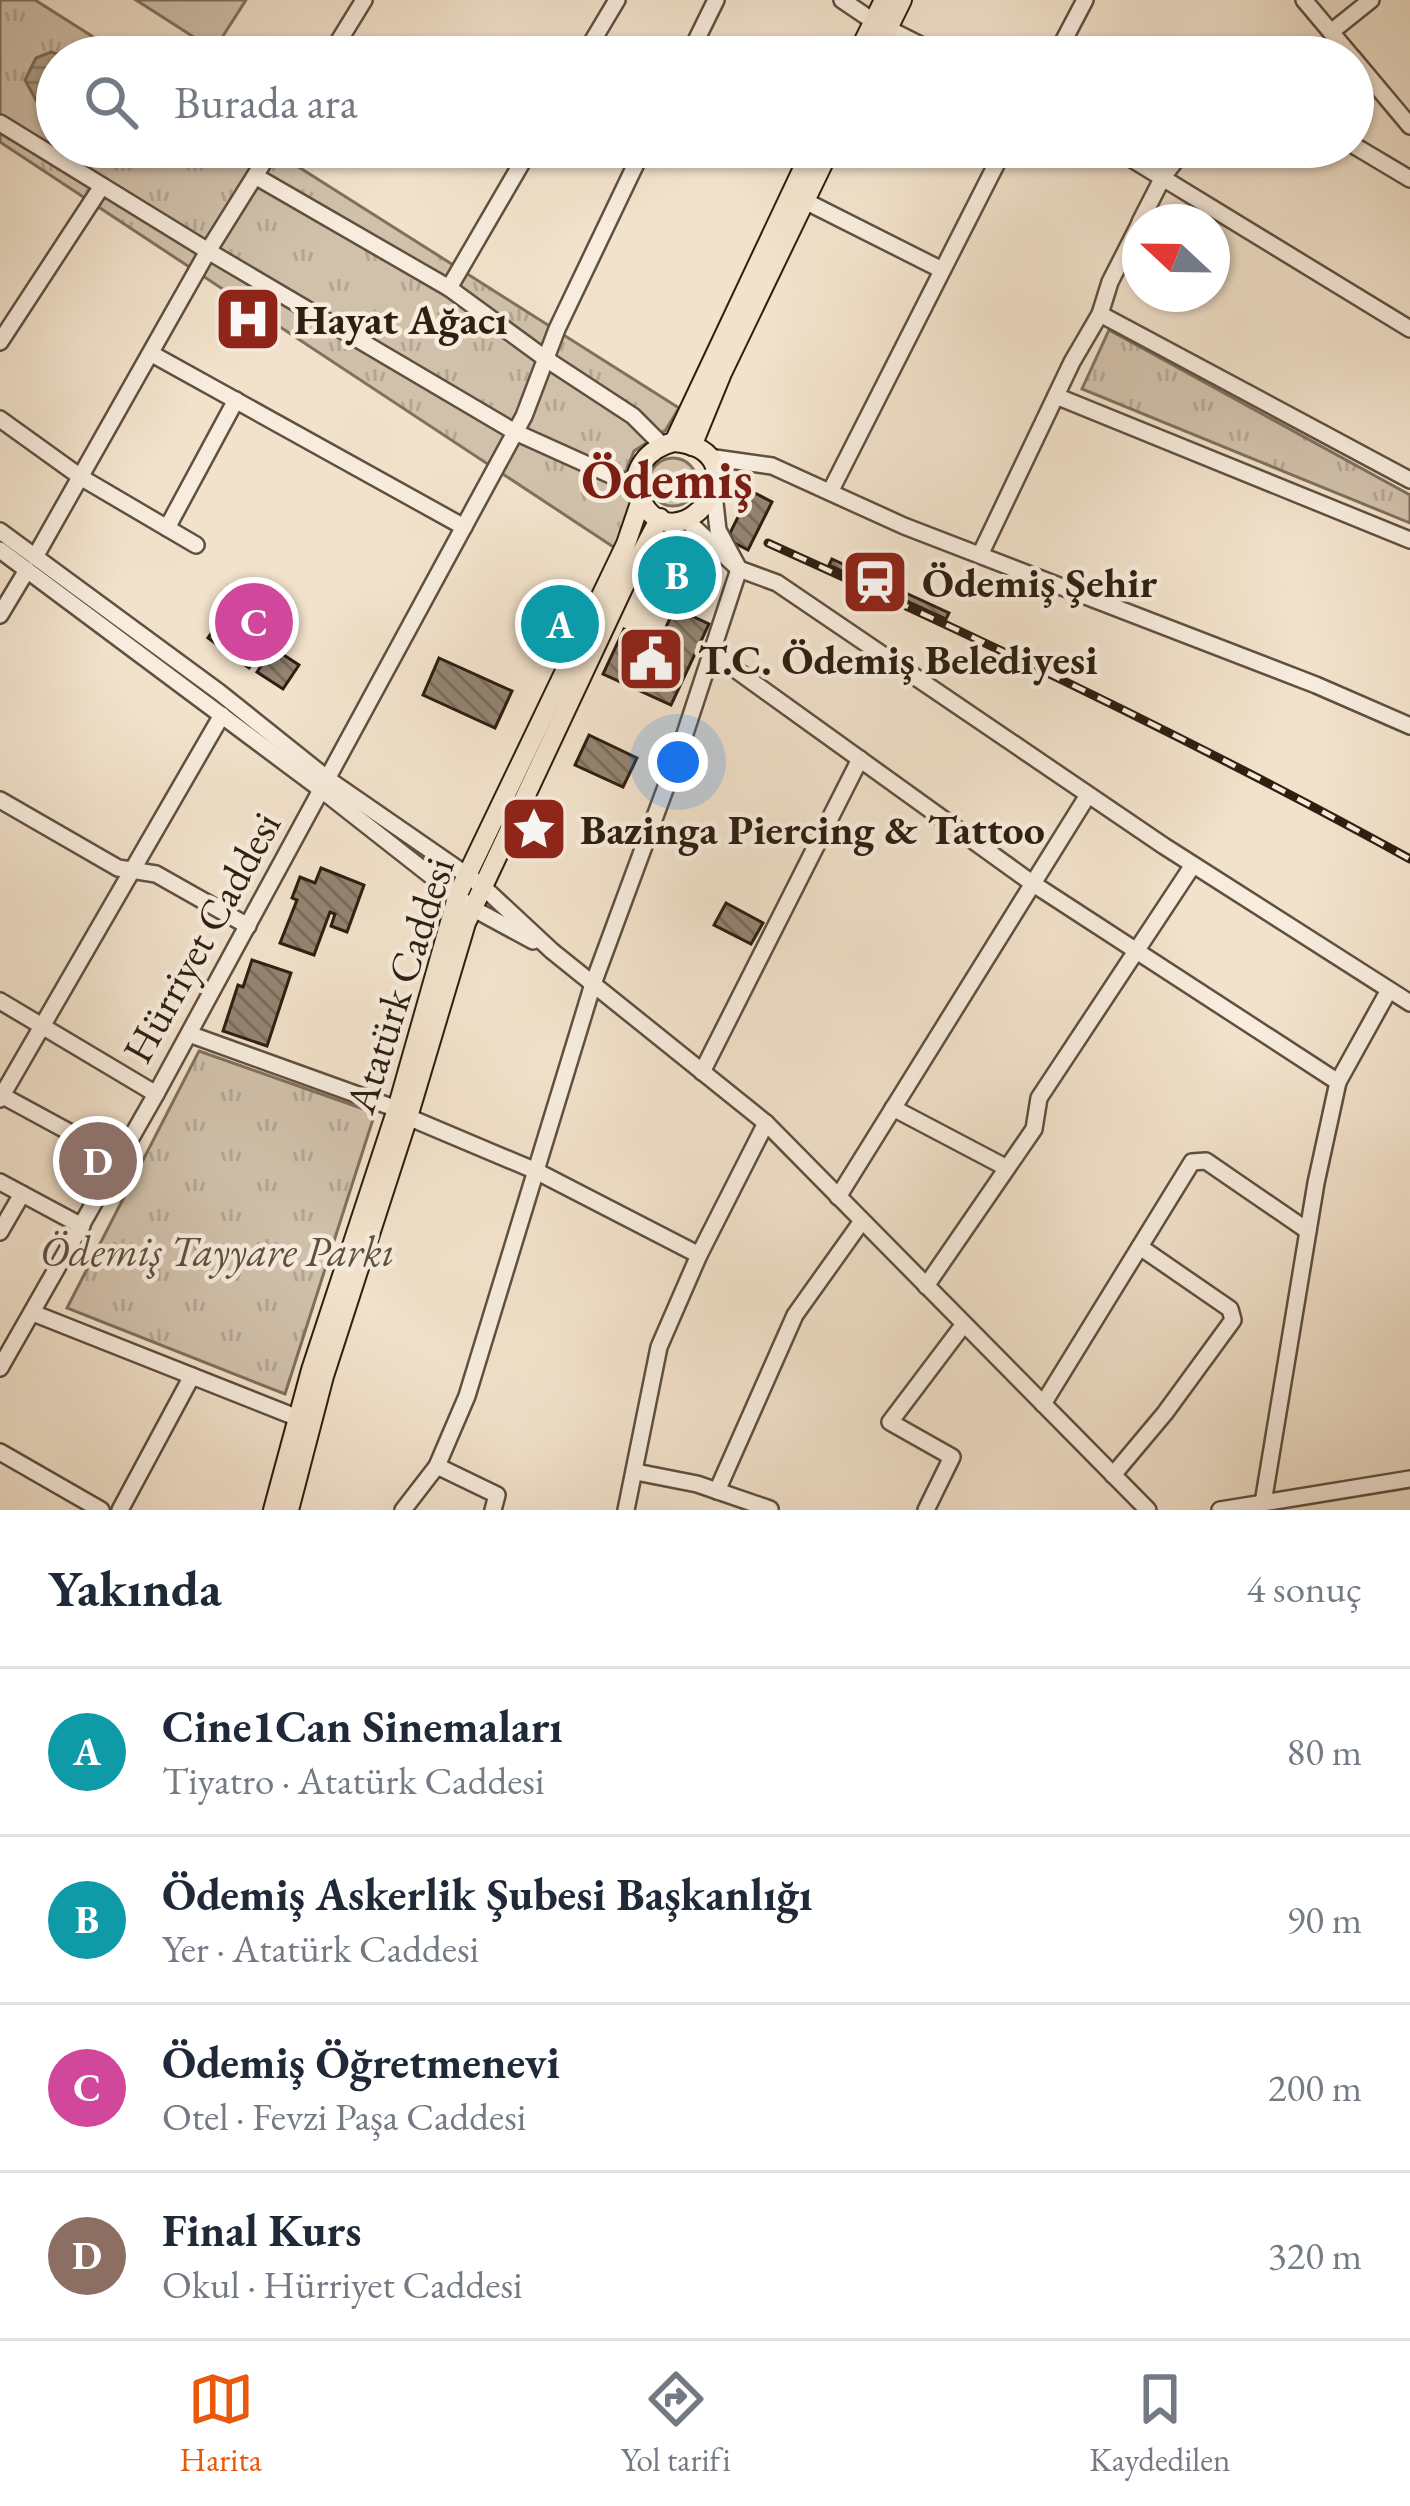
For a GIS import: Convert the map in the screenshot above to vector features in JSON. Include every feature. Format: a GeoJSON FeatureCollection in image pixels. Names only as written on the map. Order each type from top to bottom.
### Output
{"type":"FeatureCollection","features":[{"type":"Feature","properties":{"kind":"main road"},"geometry":{"type":"LineString","coordinates":[[878,36],[884,0]]}},
{"type":"Feature","properties":{"kind":"main road"},"geometry":{"type":"LineString","coordinates":[[872,36],[902,0]]}},
{"type":"Feature","properties":{"kind":"main road"},"geometry":{"type":"LineString","coordinates":[[684,447],[805,168]]}},
{"type":"Feature","properties":{"kind":"main road"},"geometry":{"type":"LineString","coordinates":[[684,447],[716,482],[714,494],[708,506],[686,520],[660,518],[639,494],[642,462],[684,447],[820,168]]}},
{"type":"Feature","properties":{"kind":"main road","name":"Atatürk Caddesi"},"geometry":{"type":"LineString","coordinates":[[289,1510],[324,1376],[469,891],[626,544],[639,494]]}},
{"type":"Feature","properties":{"kind":"main road","name":"Atatürk Caddesi"},"geometry":{"type":"LineString","coordinates":[[469,891],[660,518]]}},
{"type":"Feature","properties":{"kind":"main road","name":"Atatürk Caddesi"},"geometry":{"type":"LineString","coordinates":[[273,1510],[298,1418],[403,1113]]}},
{"type":"Feature","properties":{"kind":"street"},"geometry":{"type":"LineString","coordinates":[[342,36],[364,0]]}},
{"type":"Feature","properties":{"kind":"street"},"geometry":{"type":"LineString","coordinates":[[595,36],[616,0]]}},
{"type":"Feature","properties":{"kind":"street"},"geometry":{"type":"LineString","coordinates":[[698,36],[716,0]]}},
{"type":"Feature","properties":{"kind":"street"},"geometry":{"type":"LineString","coordinates":[[842,0],[902,36]]}},
{"type":"Feature","properties":{"kind":"street"},"geometry":{"type":"LineString","coordinates":[[1066,36],[1085,0]]}},
{"type":"Feature","properties":{"kind":"street"},"geometry":{"type":"LineString","coordinates":[[1304,0],[1335,36]]}},
{"type":"Feature","properties":{"kind":"street"},"geometry":{"type":"LineString","coordinates":[[1331,32],[1371,0]]}},
{"type":"Feature","properties":{"kind":"street"},"geometry":{"type":"LineString","coordinates":[[1374,82],[1410,126]]}},
{"type":"Feature","properties":{"kind":"street"},"geometry":{"type":"LineString","coordinates":[[0,123],[36,145]]}},
{"type":"Feature","properties":{"kind":"street"},"geometry":{"type":"LineString","coordinates":[[1374,158],[1410,179]]}},
{"type":"Feature","properties":{"kind":"street"},"geometry":{"type":"LineString","coordinates":[[74,168],[515,432],[639,494]]}},
{"type":"Feature","properties":{"kind":"street"},"geometry":{"type":"LineString","coordinates":[[0,616],[260,168]]}},
{"type":"Feature","properties":{"kind":"street"},"geometry":{"type":"LineString","coordinates":[[449,288],[519,168]]}},
{"type":"Feature","properties":{"kind":"street","name":"Hürriyet Caddesi"},"geometry":{"type":"LineString","coordinates":[[0,1367],[156,1094],[515,432],[634,168]]}},
{"type":"Feature","properties":{"kind":"street"},"geometry":{"type":"LineString","coordinates":[[830,492],[994,168]]}},
{"type":"Feature","properties":{"kind":"street"},"geometry":{"type":"LineString","coordinates":[[1148,168],[1410,329]]}},
{"type":"Feature","properties":{"kind":"street"},"geometry":{"type":"LineString","coordinates":[[1149,204],[1170,168]]}},
{"type":"Feature","properties":{"kind":"street"},"geometry":{"type":"LineString","coordinates":[[255,176],[449,288],[546,359],[684,447],[772,466],[980,555],[1410,726]]}},
{"type":"Feature","properties":{"kind":"street"},"geometry":{"type":"LineString","coordinates":[[0,342],[102,185]]}},
{"type":"Feature","properties":{"kind":"street"},"geometry":{"type":"LineString","coordinates":[[805,201],[942,270]]}},
{"type":"Feature","properties":{"kind":"street"},"geometry":{"type":"LineString","coordinates":[[980,555],[1100,314],[1122,258]]}},
{"type":"Feature","properties":{"kind":"street"},"geometry":{"type":"LineString","coordinates":[[1100,314],[1410,481]]}},
{"type":"Feature","properties":{"kind":"street"},"geometry":{"type":"LineString","coordinates":[[152,354],[464,527]]}},
{"type":"Feature","properties":{"kind":"street"},"geometry":{"type":"LineString","coordinates":[[1056,396],[1410,539]]}},
{"type":"Feature","properties":{"kind":"street"},"geometry":{"type":"LineString","coordinates":[[167,528],[236,400]]}},
{"type":"Feature","properties":{"kind":"street"},"geometry":{"type":"LineString","coordinates":[[0,419],[82,478],[196,545]]}},
{"type":"Feature","properties":{"kind":"street"},"geometry":{"type":"LineString","coordinates":[[403,1510],[437,1466],[467,1396],[593,984],[739,569],[718,530],[714,494]]}},
{"type":"Feature","properties":{"kind":"street"},"geometry":{"type":"LineString","coordinates":[[686,520],[739,569],[777,583],[1193,865],[1410,1003]]}},
{"type":"Feature","properties":{"kind":"street"},"geometry":{"type":"LineString","coordinates":[[0,531],[31,564],[222,716],[326,785],[552,951],[766,1124],[1148,1510]]}},
{"type":"Feature","properties":{"kind":"street"},"geometry":{"type":"LineString","coordinates":[[0,550],[31,564],[219,692],[326,785]]}},
{"type":"Feature","properties":{"kind":"street"},"geometry":{"type":"LineString","coordinates":[[711,652],[1032,883],[1338,1082]]}},
{"type":"Feature","properties":{"kind":"street"},"geometry":{"type":"LineString","coordinates":[[118,1159],[2,1097],[222,716]]}},
{"type":"Feature","properties":{"kind":"street"},"geometry":{"type":"LineString","coordinates":[[702,1072],[860,759]]}},
{"type":"Feature","properties":{"kind":"street"},"geometry":{"type":"LineString","coordinates":[[838,1197],[1088,795]]}},
{"type":"Feature","properties":{"kind":"street"},"geometry":{"type":"LineString","coordinates":[[2,807],[118,868],[156,874],[248,926]]}},
{"type":"Feature","properties":{"kind":"street"},"geometry":{"type":"LineString","coordinates":[[926,1286],[1034,1129],[1039,1098],[1193,865]]}},
{"type":"Feature","properties":{"kind":"street"},"geometry":{"type":"LineString","coordinates":[[469,891],[552,951]]}},
{"type":"Feature","properties":{"kind":"street"},"geometry":{"type":"LineString","coordinates":[[1263,1503],[1338,1082],[1389,990]]}},
{"type":"Feature","properties":{"kind":"street"},"geometry":{"type":"LineString","coordinates":[[0,1001],[156,1094]]}},
{"type":"Feature","properties":{"kind":"street"},"geometry":{"type":"LineString","coordinates":[[189,1034],[403,1113],[536,1171],[699,1255]]}},
{"type":"Feature","properties":{"kind":"street"},"geometry":{"type":"LineString","coordinates":[[893,1108],[1007,1168]]}},
{"type":"Feature","properties":{"kind":"street"},"geometry":{"type":"LineString","coordinates":[[626,1510],[659,1347],[699,1255],[766,1124]]}},
{"type":"Feature","properties":{"kind":"street"},"geometry":{"type":"LineString","coordinates":[[1043,1404],[1192,1162],[1206,1161],[1308,1231]]}},
{"type":"Feature","properties":{"kind":"street"},"geometry":{"type":"LineString","coordinates":[[0,1182],[82,1226]]}},
{"type":"Feature","properties":{"kind":"street"},"geometry":{"type":"LineString","coordinates":[[0,1232],[22,1194]]}},
{"type":"Feature","properties":{"kind":"street"},"geometry":{"type":"LineString","coordinates":[[717,1491],[795,1315],[862,1221]]}},
{"type":"Feature","properties":{"kind":"street"},"geometry":{"type":"LineString","coordinates":[[1113,1475],[1233,1320],[1230,1309],[1140,1247]]}},
{"type":"Feature","properties":{"kind":"street"},"geometry":{"type":"LineString","coordinates":[[33,1313],[298,1418]]}},
{"type":"Feature","properties":{"kind":"street"},"geometry":{"type":"LineString","coordinates":[[926,1510],[952,1457],[890,1422],[964,1324]]}},
{"type":"Feature","properties":{"kind":"street"},"geometry":{"type":"LineString","coordinates":[[146,1510],[123,1505],[192,1376]]}},
{"type":"Feature","properties":{"kind":"street"},"geometry":{"type":"LineString","coordinates":[[0,1452],[100,1510]]}},
{"type":"Feature","properties":{"kind":"street"},"geometry":{"type":"LineString","coordinates":[[437,1466],[497,1495],[493,1510]]}},
{"type":"Feature","properties":{"kind":"street"},"geometry":{"type":"LineString","coordinates":[[636,1472],[676,1478],[770,1509]]}},
{"type":"Feature","properties":{"kind":"street"},"geometry":{"type":"LineString","coordinates":[[1220,1510],[1410,1479]]}},
{"type":"Feature","properties":{"kind":"green space"},"geometry":{"type":"Polygon","coordinates":[[[0,0],[35,0],[92,36],[36,36],[36,166],[0,142],[0,0]]]}},
{"type":"Feature","properties":{"kind":"green space"},"geometry":{"type":"Polygon","coordinates":[[[136,0],[246,0],[223,36],[192,36],[136,0]]]}},
{"type":"Feature","properties":{"kind":"green space"},"geometry":{"type":"Polygon","coordinates":[[[39,168],[300,168],[679,408],[665,431],[634,451],[626,471],[632,511],[615,548],[39,168]]]}},
{"type":"Feature","properties":{"kind":"green space"},"geometry":{"type":"Polygon","coordinates":[[[1109,330],[1410,495],[1410,523],[1082,389],[1109,330]]]}},
{"type":"Feature","properties":{"kind":"green space"},"geometry":{"type":"Polygon","coordinates":[[[673,458],[690,465],[697,482],[690,499],[673,506],[656,499],[649,482],[656,465],[673,458]]]}},
{"type":"Feature","properties":{"kind":"green space","name":"Ödemiş Tayyare Parkı"},"geometry":{"type":"Polygon","coordinates":[[[199,1051],[375,1113],[285,1394],[67,1308],[199,1051]]]}},
{"type":"Feature","properties":{"kind":"shaded area"},"geometry":{"type":"Polygon","coordinates":[[[36,58],[36,100],[25,80],[36,58]]]}},
{"type":"Feature","properties":{"kind":"building"},"geometry":{"type":"Polygon","coordinates":[[[751,491],[772,502],[748,550],[727,539],[751,491]]]}},
{"type":"Feature","properties":{"kind":"building"},"geometry":{"type":"Polygon","coordinates":[[[660,549],[708,569],[695,601],[647,581],[660,549]]]}},
{"type":"Feature","properties":{"kind":"building"},"geometry":{"type":"Polygon","coordinates":[[[832,559],[949,613],[946,619],[829,565],[832,559]]]}},
{"type":"Feature","properties":{"kind":"building"},"geometry":{"type":"Polygon","coordinates":[[[251,580],[290,609],[259,642],[265,646],[249,668],[208,638],[220,620],[226,624],[251,580]]]}},
{"type":"Feature","properties":{"kind":"building","name":"T.C. Ödemiş Belediyesi"},"geometry":{"type":"Polygon","coordinates":[[[675,608],[709,624],[671,705],[603,674],[624,629],[658,644],[675,608]]]}},
{"type":"Feature","properties":{"kind":"building"},"geometry":{"type":"Polygon","coordinates":[[[273,648],[299,665],[283,689],[257,672],[273,648]]]}},
{"type":"Feature","properties":{"kind":"building"},"geometry":{"type":"Polygon","coordinates":[[[439,658],[512,691],[495,728],[423,695],[439,658]]]}},
{"type":"Feature","properties":{"kind":"building"},"geometry":{"type":"Polygon","coordinates":[[[589,735],[637,758],[623,787],[575,765],[589,735]]]}},
{"type":"Feature","properties":{"kind":"building"},"geometry":{"type":"Polygon","coordinates":[[[321,868],[364,885],[347,932],[331,926],[335,914],[330,912],[314,955],[280,943],[297,900],[292,898],[300,877],[315,883],[321,868]]]}},
{"type":"Feature","properties":{"kind":"building"},"geometry":{"type":"Polygon","coordinates":[[[726,903],[763,923],[751,944],[714,925],[726,903]]]}},
{"type":"Feature","properties":{"kind":"building"},"geometry":{"type":"Polygon","coordinates":[[[252,960],[291,973],[267,1046],[223,1031],[252,960]]]}},
{"type":"Feature","properties":{"kind":"railway"},"geometry":{"type":"LineString","coordinates":[[768,543],[1092,695],[1410,859]]}},
{"type":"Feature","properties":{"kind":"place","name":"Hayat Ağacı"},"geometry":{"type":"Point","coordinates":[248,319]}},
{"type":"Feature","properties":{"kind":"place","name":"Ödemiş Askerlik Şubesi Başkanlığı"},"geometry":{"type":"Point","coordinates":[677,575]}},
{"type":"Feature","properties":{"kind":"place","name":"Ödemiş Şehir"},"geometry":{"type":"Point","coordinates":[875,582]}},
{"type":"Feature","properties":{"kind":"place","name":"Ödemiş Öğretmenevi"},"geometry":{"type":"Point","coordinates":[254,622]}},
{"type":"Feature","properties":{"kind":"place","name":"Cine1Can Sinemaları"},"geometry":{"type":"Point","coordinates":[560,624]}},
{"type":"Feature","properties":{"kind":"place","name":"T.C. Ödemiş Belediyesi"},"geometry":{"type":"Point","coordinates":[651,659]}},
{"type":"Feature","properties":{"kind":"place","name":"Bazinga Piercing & Tattoo"},"geometry":{"type":"Point","coordinates":[534,829]}},
{"type":"Feature","properties":{"kind":"place","name":"Final Kurs"},"geometry":{"type":"Point","coordinates":[98,1161]}},
{"type":"Feature","properties":{"kind":"district","name":"Ödemiş"},"geometry":{"type":"Point","coordinates":[667,479]}}]}
